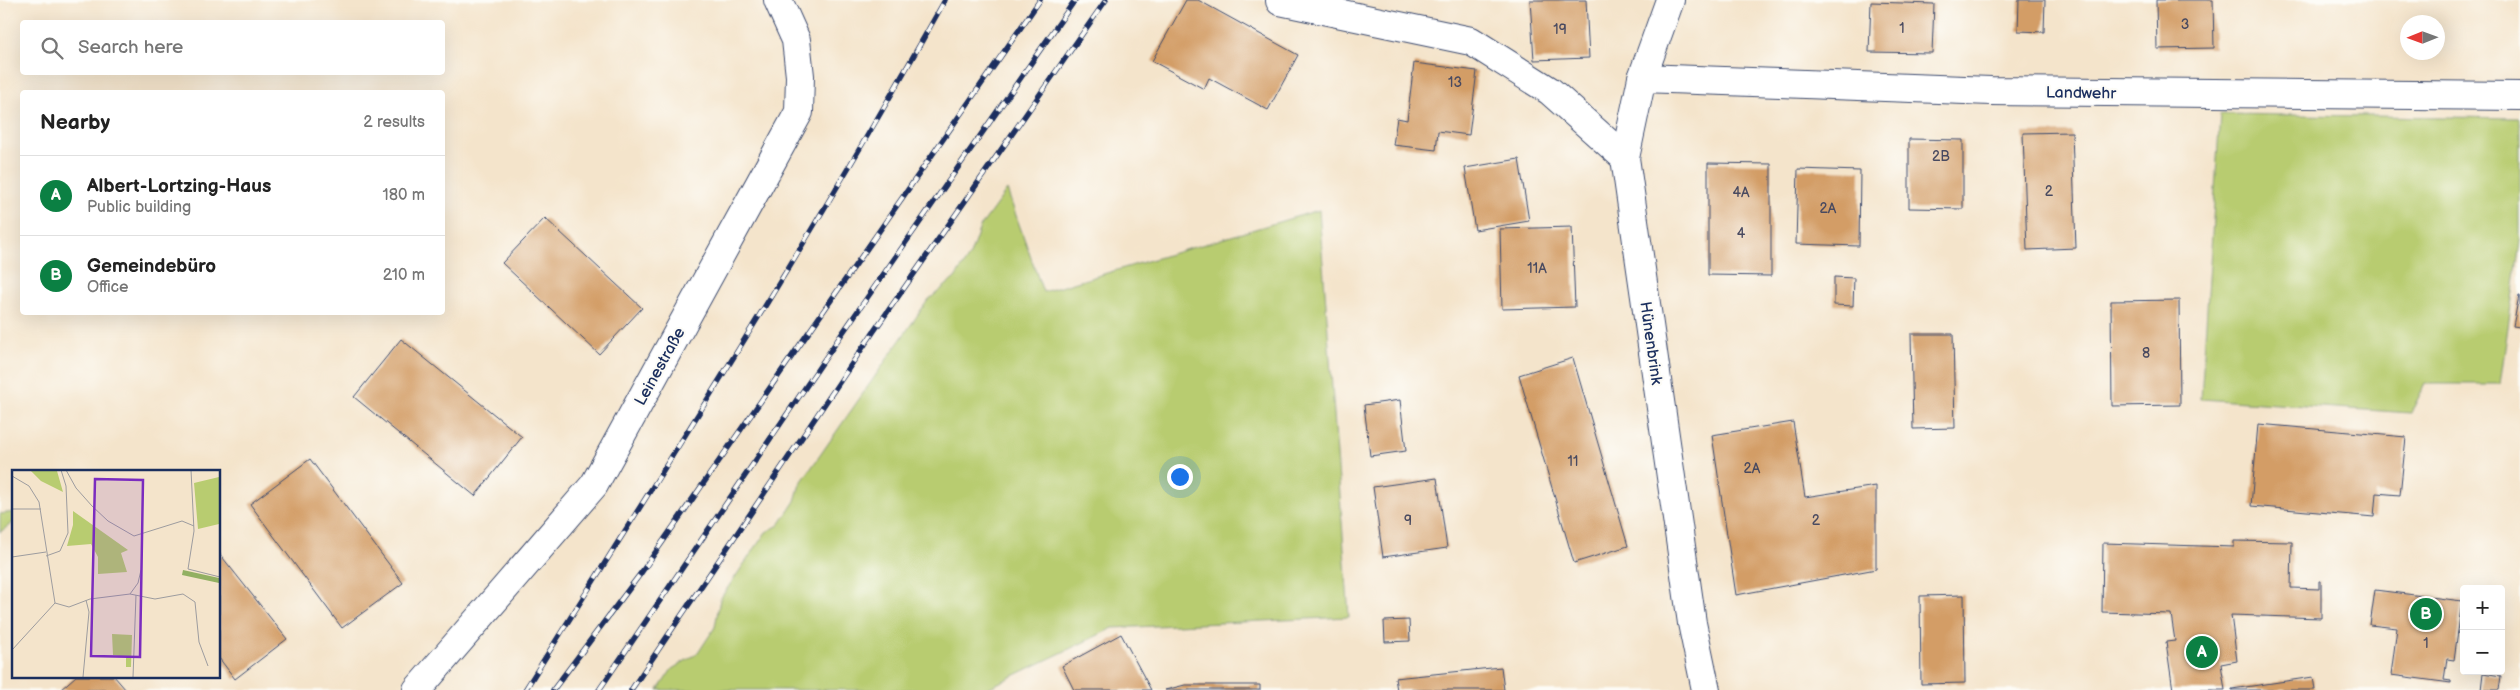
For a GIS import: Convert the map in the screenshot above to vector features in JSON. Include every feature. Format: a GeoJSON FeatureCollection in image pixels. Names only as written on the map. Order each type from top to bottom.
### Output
{"type":"FeatureCollection","features":[{"type":"Feature","properties":{"kind":"street","name":"Leinestraße"},"geometry":{"type":"LineString","coordinates":[[417,690],[594,485],[799,112],[800,76],[796,40],[778,0]]}},
{"type":"Feature","properties":{"kind":"street","name":"Hünenbrink"},"geometry":{"type":"LineString","coordinates":[[1670,0],[1642,78],[1625,158],[1692,623],[1706,690]]}},
{"type":"Feature","properties":{"kind":"street"},"geometry":{"type":"LineString","coordinates":[[1280,1],[1471,41],[1550,91],[1625,158]]}},
{"type":"Feature","properties":{"kind":"street","name":"Landwehr"},"geometry":{"type":"LineString","coordinates":[[1642,78],[1991,91],[2520,96]]}},
{"type":"Feature","properties":{"kind":"green space"},"geometry":{"type":"Polygon","coordinates":[[[2220,114],[2520,118],[2520,242],[2500,384],[2425,384],[2411,413],[2201,399],[2220,114]]]}},
{"type":"Feature","properties":{"kind":"green space"},"geometry":{"type":"Polygon","coordinates":[[[1007,190],[1043,292],[1319,210],[1349,617],[1113,628],[984,690],[658,690],[672,669],[698,653],[715,627],[720,599],[766,532],[779,525],[795,501],[800,484],[928,300],[955,278],[970,255],[980,227],[1007,190]]]}},
{"type":"Feature","properties":{"kind":"green space"},"geometry":{"type":"Polygon","coordinates":[[[12,512],[12,523],[0,532],[0,514],[12,512]]]}},
{"type":"Feature","properties":{"kind":"building"},"geometry":{"type":"Polygon","coordinates":[[[1186,0],[1198,0],[1298,55],[1268,110],[1209,78],[1204,89],[1152,61],[1186,0]]]}},
{"type":"Feature","properties":{"kind":"building"},"geometry":{"type":"Polygon","coordinates":[[[1530,0],[1586,0],[1589,58],[1534,60],[1530,0]]]}},
{"type":"Feature","properties":{"kind":"building"},"geometry":{"type":"Polygon","coordinates":[[[2019,0],[2045,0],[2044,32],[2018,31],[2019,0]]]}},
{"type":"Feature","properties":{"kind":"building"},"geometry":{"type":"Polygon","coordinates":[[[2156,0],[2213,0],[2214,48],[2157,49],[2156,0]]]}},
{"type":"Feature","properties":{"kind":"building"},"geometry":{"type":"Polygon","coordinates":[[[1871,2],[1934,4],[1932,53],[1869,52],[1871,2]]]}},
{"type":"Feature","properties":{"kind":"building"},"geometry":{"type":"Polygon","coordinates":[[[1414,63],[1477,71],[1469,135],[1438,131],[1436,150],[1393,145],[1397,118],[1407,120],[1414,63]]]}},
{"type":"Feature","properties":{"kind":"building"},"geometry":{"type":"Polygon","coordinates":[[[2072,132],[2076,248],[2027,250],[2023,133],[2072,132]]]}},
{"type":"Feature","properties":{"kind":"building"},"geometry":{"type":"Polygon","coordinates":[[[1909,139],[1963,140],[1963,209],[1909,208],[1909,139]]]}},
{"type":"Feature","properties":{"kind":"building"},"geometry":{"type":"Polygon","coordinates":[[[1519,159],[1529,221],[1475,230],[1465,168],[1519,159]]]}},
{"type":"Feature","properties":{"kind":"building"},"geometry":{"type":"Polygon","coordinates":[[[1708,163],[1771,164],[1771,276],[1708,275],[1708,163]]]}},
{"type":"Feature","properties":{"kind":"building"},"geometry":{"type":"Polygon","coordinates":[[[1798,169],[1860,171],[1859,246],[1796,244],[1798,169]]]}},
{"type":"Feature","properties":{"kind":"building"},"geometry":{"type":"Polygon","coordinates":[[[545,218],[642,308],[599,354],[502,263],[545,218]]]}},
{"type":"Feature","properties":{"kind":"building"},"geometry":{"type":"Polygon","coordinates":[[[1572,227],[1575,307],[1502,309],[1500,229],[1572,227]]]}},
{"type":"Feature","properties":{"kind":"building"},"geometry":{"type":"Polygon","coordinates":[[[1834,277],[1854,278],[1853,306],[1834,305],[1834,277]]]}},
{"type":"Feature","properties":{"kind":"building"},"geometry":{"type":"Polygon","coordinates":[[[2520,296],[2520,327],[2513,326],[2520,296]]]}},
{"type":"Feature","properties":{"kind":"building"},"geometry":{"type":"Polygon","coordinates":[[[2179,300],[2180,405],[2112,406],[2111,301],[2179,300]]]}},
{"type":"Feature","properties":{"kind":"building"},"geometry":{"type":"Polygon","coordinates":[[[1911,334],[1953,334],[1955,428],[1913,429],[1911,334]]]}},
{"type":"Feature","properties":{"kind":"building"},"geometry":{"type":"Polygon","coordinates":[[[401,339],[522,437],[475,496],[354,397],[401,339]]]}},
{"type":"Feature","properties":{"kind":"building"},"geometry":{"type":"Polygon","coordinates":[[[1573,358],[1628,546],[1574,563],[1519,375],[1573,358]]]}},
{"type":"Feature","properties":{"kind":"building"},"geometry":{"type":"Polygon","coordinates":[[[1400,400],[1406,451],[1370,456],[1364,405],[1400,400]]]}},
{"type":"Feature","properties":{"kind":"building"},"geometry":{"type":"Polygon","coordinates":[[[1793,422],[1805,497],[1876,486],[1876,569],[1736,595],[1712,435],[1793,422]]]}},
{"type":"Feature","properties":{"kind":"building"},"geometry":{"type":"Polygon","coordinates":[[[2258,424],[2406,437],[2400,495],[2376,493],[2374,517],[2251,506],[2258,424]]]}},
{"type":"Feature","properties":{"kind":"building"},"geometry":{"type":"Polygon","coordinates":[[[310,459],[403,583],[342,628],[250,504],[310,459]]]}},
{"type":"Feature","properties":{"kind":"building"},"geometry":{"type":"Polygon","coordinates":[[[1437,478],[1447,548],[1383,557],[1373,487],[1437,478]]]}},
{"type":"Feature","properties":{"kind":"building"},"geometry":{"type":"Polygon","coordinates":[[[2234,541],[2292,542],[2291,588],[2319,589],[2319,581],[2321,581],[2321,618],[2231,615],[2237,661],[2221,664],[2225,690],[2173,690],[2166,642],[2175,641],[2171,614],[2102,612],[2103,543],[2234,547],[2234,541]]]}},
{"type":"Feature","properties":{"kind":"building"},"geometry":{"type":"Polygon","coordinates":[[[220,554],[287,639],[235,679],[220,659],[220,554]]]}},
{"type":"Feature","properties":{"kind":"building"},"geometry":{"type":"Polygon","coordinates":[[[2375,590],[2460,601],[2460,616],[2454,660],[2447,659],[2444,680],[2451,681],[2451,683],[2391,675],[2397,628],[2370,625],[2375,590]]]}},
{"type":"Feature","properties":{"kind":"building"},"geometry":{"type":"Polygon","coordinates":[[[1964,595],[1965,683],[1921,684],[1920,596],[1964,595]]]}},
{"type":"Feature","properties":{"kind":"building"},"geometry":{"type":"Polygon","coordinates":[[[1409,620],[1410,641],[1385,642],[1384,621],[1409,620]]]}},
{"type":"Feature","properties":{"kind":"building"},"geometry":{"type":"Polygon","coordinates":[[[1121,634],[1151,690],[1074,690],[1062,666],[1121,634]]]}},
{"type":"Feature","properties":{"kind":"building"},"geometry":{"type":"Polygon","coordinates":[[[1501,667],[1504,690],[1397,690],[1395,678],[1501,667]]]}},
{"type":"Feature","properties":{"kind":"building"},"geometry":{"type":"Polygon","coordinates":[[[2483,675],[2501,676],[2499,690],[2481,690],[2483,675]]]}},
{"type":"Feature","properties":{"kind":"building"},"geometry":{"type":"Polygon","coordinates":[[[2313,677],[2315,690],[2232,690],[2232,689],[2313,677]]]}},
{"type":"Feature","properties":{"kind":"building"},"geometry":{"type":"Polygon","coordinates":[[[74,678],[116,678],[126,690],[60,690],[74,678]]]}},
{"type":"Feature","properties":{"kind":"building"},"geometry":{"type":"Polygon","coordinates":[[[1185,685],[1260,685],[1260,690],[1165,690],[1185,685]]]}},
{"type":"Feature","properties":{"kind":"railway"},"geometry":{"type":"LineString","coordinates":[[525,690],[792,261],[945,0]]}},
{"type":"Feature","properties":{"kind":"railway"},"geometry":{"type":"LineString","coordinates":[[553,690],[641,573],[1040,0]]}},
{"type":"Feature","properties":{"kind":"railway"},"geometry":{"type":"LineString","coordinates":[[599,690],[839,338],[1075,0]]}},
{"type":"Feature","properties":{"kind":"railway"},"geometry":{"type":"LineString","coordinates":[[631,690],[874,331],[1106,0]]}},
{"type":"Feature","properties":{"kind":"place","name":"Gemeindebüro"},"geometry":{"type":"Point","coordinates":[2426,614]}},
{"type":"Feature","properties":{"kind":"place","name":"Albert-Lortzing-Haus"},"geometry":{"type":"Point","coordinates":[2202,652]}}]}
